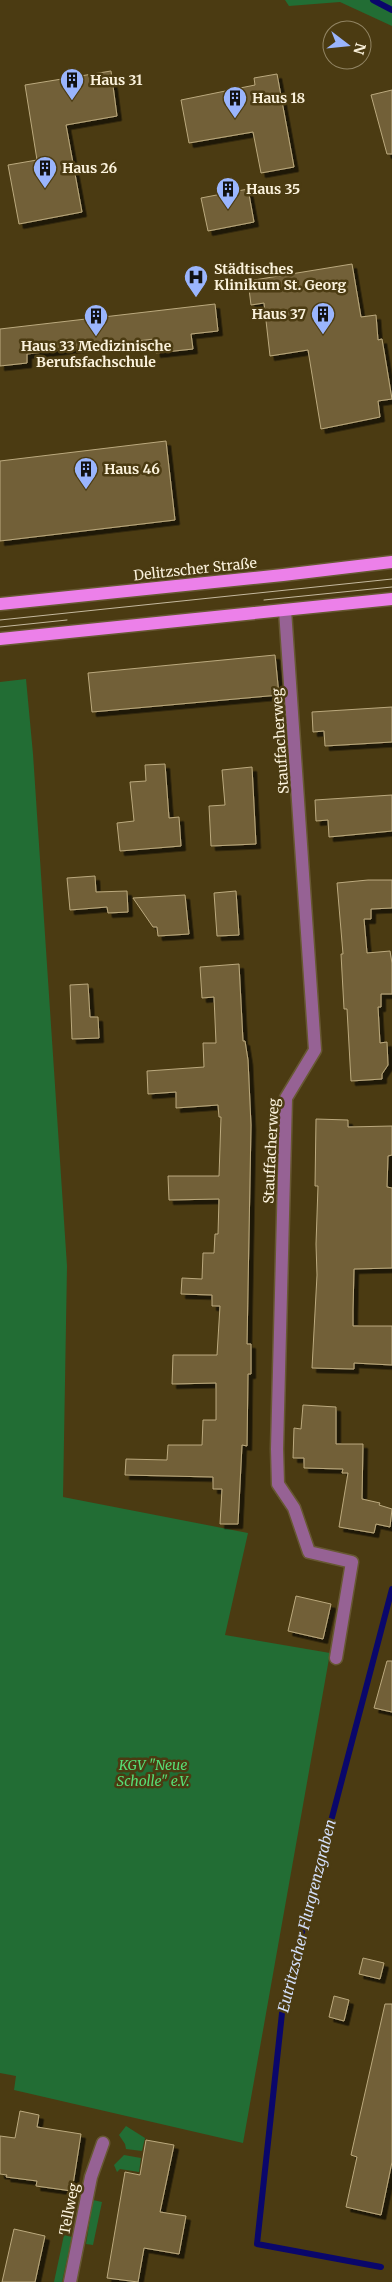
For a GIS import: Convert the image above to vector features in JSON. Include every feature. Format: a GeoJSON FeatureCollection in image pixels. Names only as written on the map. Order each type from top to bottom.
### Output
{"type":"FeatureCollection","features":[{"type":"Feature","properties":{"kind":"main road","name":"Delitzscher Straße"},"geometry":{"type":"LineString","coordinates":[[0,604],[283,576],[392,562]]}},
{"type":"Feature","properties":{"kind":"main road"},"geometry":{"type":"LineString","coordinates":[[0,639],[392,599]]}},
{"type":"Feature","properties":{"kind":"street","name":"Stauffacherweg"},"geometry":{"type":"LineString","coordinates":[[285,610],[315,1050],[286,1098],[277,1449],[278,1484],[294,1508],[308,1552],[352,1562],[336,1658]]}},
{"type":"Feature","properties":{"kind":"street","name":"Tellweg"},"geometry":{"type":"LineString","coordinates":[[70,2282],[91,2177],[103,2143]]}},
{"type":"Feature","properties":{"kind":"green space"},"geometry":{"type":"Polygon","coordinates":[[[285,0],[392,0],[392,26],[340,2],[289,6],[285,0]]]}},
{"type":"Feature","properties":{"kind":"green space","name":"KGV \"Neue Scholle\" e.V."},"geometry":{"type":"Polygon","coordinates":[[[26,679],[33,754],[67,1266],[63,1497],[248,1533],[225,1635],[330,1653],[243,2143],[14,2090],[16,2076],[0,2073],[0,682],[26,679]]]}},
{"type":"Feature","properties":{"kind":"green space"},"geometry":{"type":"Polygon","coordinates":[[[126,2126],[145,2138],[142,2151],[126,2149],[119,2135],[126,2126]]]}},
{"type":"Feature","properties":{"kind":"green space"},"geometry":{"type":"Polygon","coordinates":[[[124,2155],[141,2158],[139,2172],[120,2169],[117,2172],[114,2165],[124,2155]]]}},
{"type":"Feature","properties":{"kind":"green space"},"geometry":{"type":"Polygon","coordinates":[[[93,2200],[102,2202],[93,2245],[86,2244],[93,2200]]]}},
{"type":"Feature","properties":{"kind":"green space"},"geometry":{"type":"Polygon","coordinates":[[[64,2235],[72,2237],[62,2282],[54,2282],[64,2235]]]}},
{"type":"Feature","properties":{"kind":"building"},"geometry":{"type":"Polygon","coordinates":[[[111,71],[117,116],[66,125],[82,212],[19,224],[8,165],[37,160],[25,85],[111,71]]]}},
{"type":"Feature","properties":{"kind":"building","name":"Haus 18"},"geometry":{"type":"Polygon","coordinates":[[[277,74],[294,167],[261,173],[253,132],[189,143],[181,100],[255,85],[254,78],[277,74]]]}},
{"type":"Feature","properties":{"kind":"building"},"geometry":{"type":"Polygon","coordinates":[[[392,90],[392,154],[387,154],[371,95],[392,90]]]}},
{"type":"Feature","properties":{"kind":"building","name":"Haus 35"},"geometry":{"type":"Polygon","coordinates":[[[248,189],[254,222],[208,231],[201,198],[248,189]]]}},
{"type":"Feature","properties":{"kind":"building"},"geometry":{"type":"Polygon","coordinates":[[[352,264],[361,317],[376,315],[378,340],[382,339],[392,399],[378,401],[380,417],[321,429],[308,350],[270,356],[264,303],[251,305],[248,281],[352,264]]]}},
{"type":"Feature","properties":{"kind":"building","name":"Haus 33 Medizinische Berufsfachschule"},"geometry":{"type":"Polygon","coordinates":[[[215,304],[218,331],[191,334],[193,349],[156,353],[154,339],[27,354],[27,363],[0,366],[0,329],[215,304]]]}},
{"type":"Feature","properties":{"kind":"building","name":"Haus 46"},"geometry":{"type":"Polygon","coordinates":[[[166,441],[175,520],[0,541],[0,461],[166,441]]]}},
{"type":"Feature","properties":{"kind":"building"},"geometry":{"type":"Polygon","coordinates":[[[275,655],[279,695],[92,712],[88,673],[275,655]]]}},
{"type":"Feature","properties":{"kind":"building"},"geometry":{"type":"Polygon","coordinates":[[[392,707],[392,742],[325,746],[324,731],[313,732],[312,712],[392,707]]]}},
{"type":"Feature","properties":{"kind":"building"},"geometry":{"type":"Polygon","coordinates":[[[165,764],[169,818],[179,817],[181,846],[120,851],[117,823],[134,821],[130,782],[146,781],[145,765],[165,764]]]}},
{"type":"Feature","properties":{"kind":"building"},"geometry":{"type":"Polygon","coordinates":[[[252,767],[256,844],[211,846],[209,806],[225,805],[222,770],[252,767]]]}},
{"type":"Feature","properties":{"kind":"building"},"geometry":{"type":"Polygon","coordinates":[[[392,795],[392,831],[329,837],[328,820],[316,821],[315,800],[392,795]]]}},
{"type":"Feature","properties":{"kind":"building"},"geometry":{"type":"Polygon","coordinates":[[[95,876],[96,892],[127,891],[128,912],[108,913],[107,907],[70,910],[67,878],[95,876]]]}},
{"type":"Feature","properties":{"kind":"building"},"geometry":{"type":"Polygon","coordinates":[[[392,880],[392,908],[371,909],[371,919],[364,919],[367,953],[390,951],[392,963],[392,994],[381,994],[381,1007],[378,1007],[380,1043],[387,1042],[388,1065],[382,1074],[382,1079],[351,1081],[347,1009],[344,1009],[341,954],[343,954],[337,883],[392,880]]]}},
{"type":"Feature","properties":{"kind":"building"},"geometry":{"type":"Polygon","coordinates":[[[236,891],[239,935],[217,936],[214,893],[236,891]]]}},
{"type":"Feature","properties":{"kind":"building"},"geometry":{"type":"Polygon","coordinates":[[[185,895],[189,934],[158,936],[157,927],[153,927],[133,898],[185,895]]]}},
{"type":"Feature","properties":{"kind":"building"},"geometry":{"type":"Polygon","coordinates":[[[239,964],[243,1041],[245,1041],[248,1060],[251,1125],[247,1344],[251,1344],[251,1374],[248,1374],[247,1446],[242,1445],[238,1524],[220,1524],[222,1489],[213,1489],[213,1477],[125,1475],[126,1459],[167,1460],[168,1445],[202,1445],[203,1420],[216,1420],[216,1383],[172,1384],[173,1355],[217,1355],[220,1306],[212,1306],[212,1295],[181,1294],[182,1278],[202,1279],[203,1253],[214,1253],[215,1234],[218,1234],[219,1199],[169,1200],[168,1176],[219,1176],[221,1117],[219,1117],[218,1105],[176,1108],[176,1092],[148,1094],[147,1071],[204,1067],[203,1043],[216,1043],[214,997],[202,998],[200,967],[239,964]]]}},
{"type":"Feature","properties":{"kind":"building"},"geometry":{"type":"Polygon","coordinates":[[[88,984],[90,1017],[98,1017],[99,1038],[72,1039],[70,985],[88,984]]]}},
{"type":"Feature","properties":{"kind":"building"},"geometry":{"type":"Polygon","coordinates":[[[316,1119],[348,1120],[348,1127],[392,1126],[392,1155],[388,1156],[387,1187],[392,1188],[392,1268],[354,1269],[353,1326],[392,1326],[392,1365],[354,1363],[354,1369],[312,1368],[317,1275],[318,1186],[315,1186],[316,1119]]]}},
{"type":"Feature","properties":{"kind":"building"},"geometry":{"type":"Polygon","coordinates":[[[303,1405],[336,1407],[336,1444],[363,1444],[362,1499],[380,1503],[379,1505],[392,1509],[390,1527],[376,1524],[374,1533],[339,1527],[348,1473],[342,1473],[343,1469],[304,1468],[304,1458],[293,1458],[294,1428],[301,1429],[303,1405]]]}},
{"type":"Feature","properties":{"kind":"building"},"geometry":{"type":"Polygon","coordinates":[[[296,1596],[331,1604],[323,1639],[288,1631],[296,1596]]]}},
{"type":"Feature","properties":{"kind":"building"},"geometry":{"type":"Polygon","coordinates":[[[387,1661],[392,1661],[392,1712],[374,1708],[387,1661]]]}},
{"type":"Feature","properties":{"kind":"building"},"geometry":{"type":"Polygon","coordinates":[[[363,1958],[384,1963],[380,1979],[359,1974],[363,1958]]]}},
{"type":"Feature","properties":{"kind":"building"},"geometry":{"type":"Polygon","coordinates":[[[334,1996],[349,2000],[344,2021],[329,2017],[334,1996]]]}},
{"type":"Feature","properties":{"kind":"building"},"geometry":{"type":"Polygon","coordinates":[[[385,2004],[392,2004],[392,2162],[381,2215],[346,2207],[357,2157],[351,2155],[385,2004]]]}},
{"type":"Feature","properties":{"kind":"building"},"geometry":{"type":"Polygon","coordinates":[[[20,2111],[39,2115],[37,2127],[81,2134],[72,2191],[36,2186],[37,2181],[6,2177],[7,2175],[0,2174],[0,2136],[15,2138],[20,2111]]]}},
{"type":"Feature","properties":{"kind":"building"},"geometry":{"type":"Polygon","coordinates":[[[146,2140],[174,2145],[160,2212],[186,2216],[179,2254],[144,2248],[138,2282],[107,2278],[125,2172],[140,2175],[146,2140]]]}},
{"type":"Feature","properties":{"kind":"building"},"geometry":{"type":"Polygon","coordinates":[[[14,2229],[45,2236],[35,2282],[2,2282],[14,2229]]]}},
{"type":"Feature","properties":{"kind":"waterway"},"geometry":{"type":"LineString","coordinates":[[373,0],[392,10]]}},
{"type":"Feature","properties":{"kind":"waterway","name":"Eutritzscher Flurgrenzgraben"},"geometry":{"type":"LineString","coordinates":[[381,2267],[257,2244],[283,2004],[392,1589]]}},
{"type":"Feature","properties":{"kind":"tram line"},"geometry":{"type":"LineString","coordinates":[[0,620],[392,579]]}},
{"type":"Feature","properties":{"kind":"tram line"},"geometry":{"type":"LineString","coordinates":[[264,600],[392,587]]}},
{"type":"Feature","properties":{"kind":"tram line"},"geometry":{"type":"LineString","coordinates":[[0,627],[67,620]]}},
{"type":"Feature","properties":{"kind":"place","name":"Haus 31"},"geometry":{"type":"Point","coordinates":[72,101]}},
{"type":"Feature","properties":{"kind":"place","name":"Haus 18"},"geometry":{"type":"Point","coordinates":[235,119]}},
{"type":"Feature","properties":{"kind":"place","name":"Haus 26"},"geometry":{"type":"Point","coordinates":[45,189]}},
{"type":"Feature","properties":{"kind":"place","name":"Haus 35"},"geometry":{"type":"Point","coordinates":[228,210]}},
{"type":"Feature","properties":{"kind":"place","name":"Städtisches Klinikum St. Georg"},"geometry":{"type":"Point","coordinates":[196,298]}},
{"type":"Feature","properties":{"kind":"place","name":"Haus 37"},"geometry":{"type":"Point","coordinates":[323,335]}},
{"type":"Feature","properties":{"kind":"place","name":"Haus 33 Medizinische Berufsfachschule"},"geometry":{"type":"Point","coordinates":[96,337]}},
{"type":"Feature","properties":{"kind":"place","name":"Haus 46"},"geometry":{"type":"Point","coordinates":[86,490]}}]}
